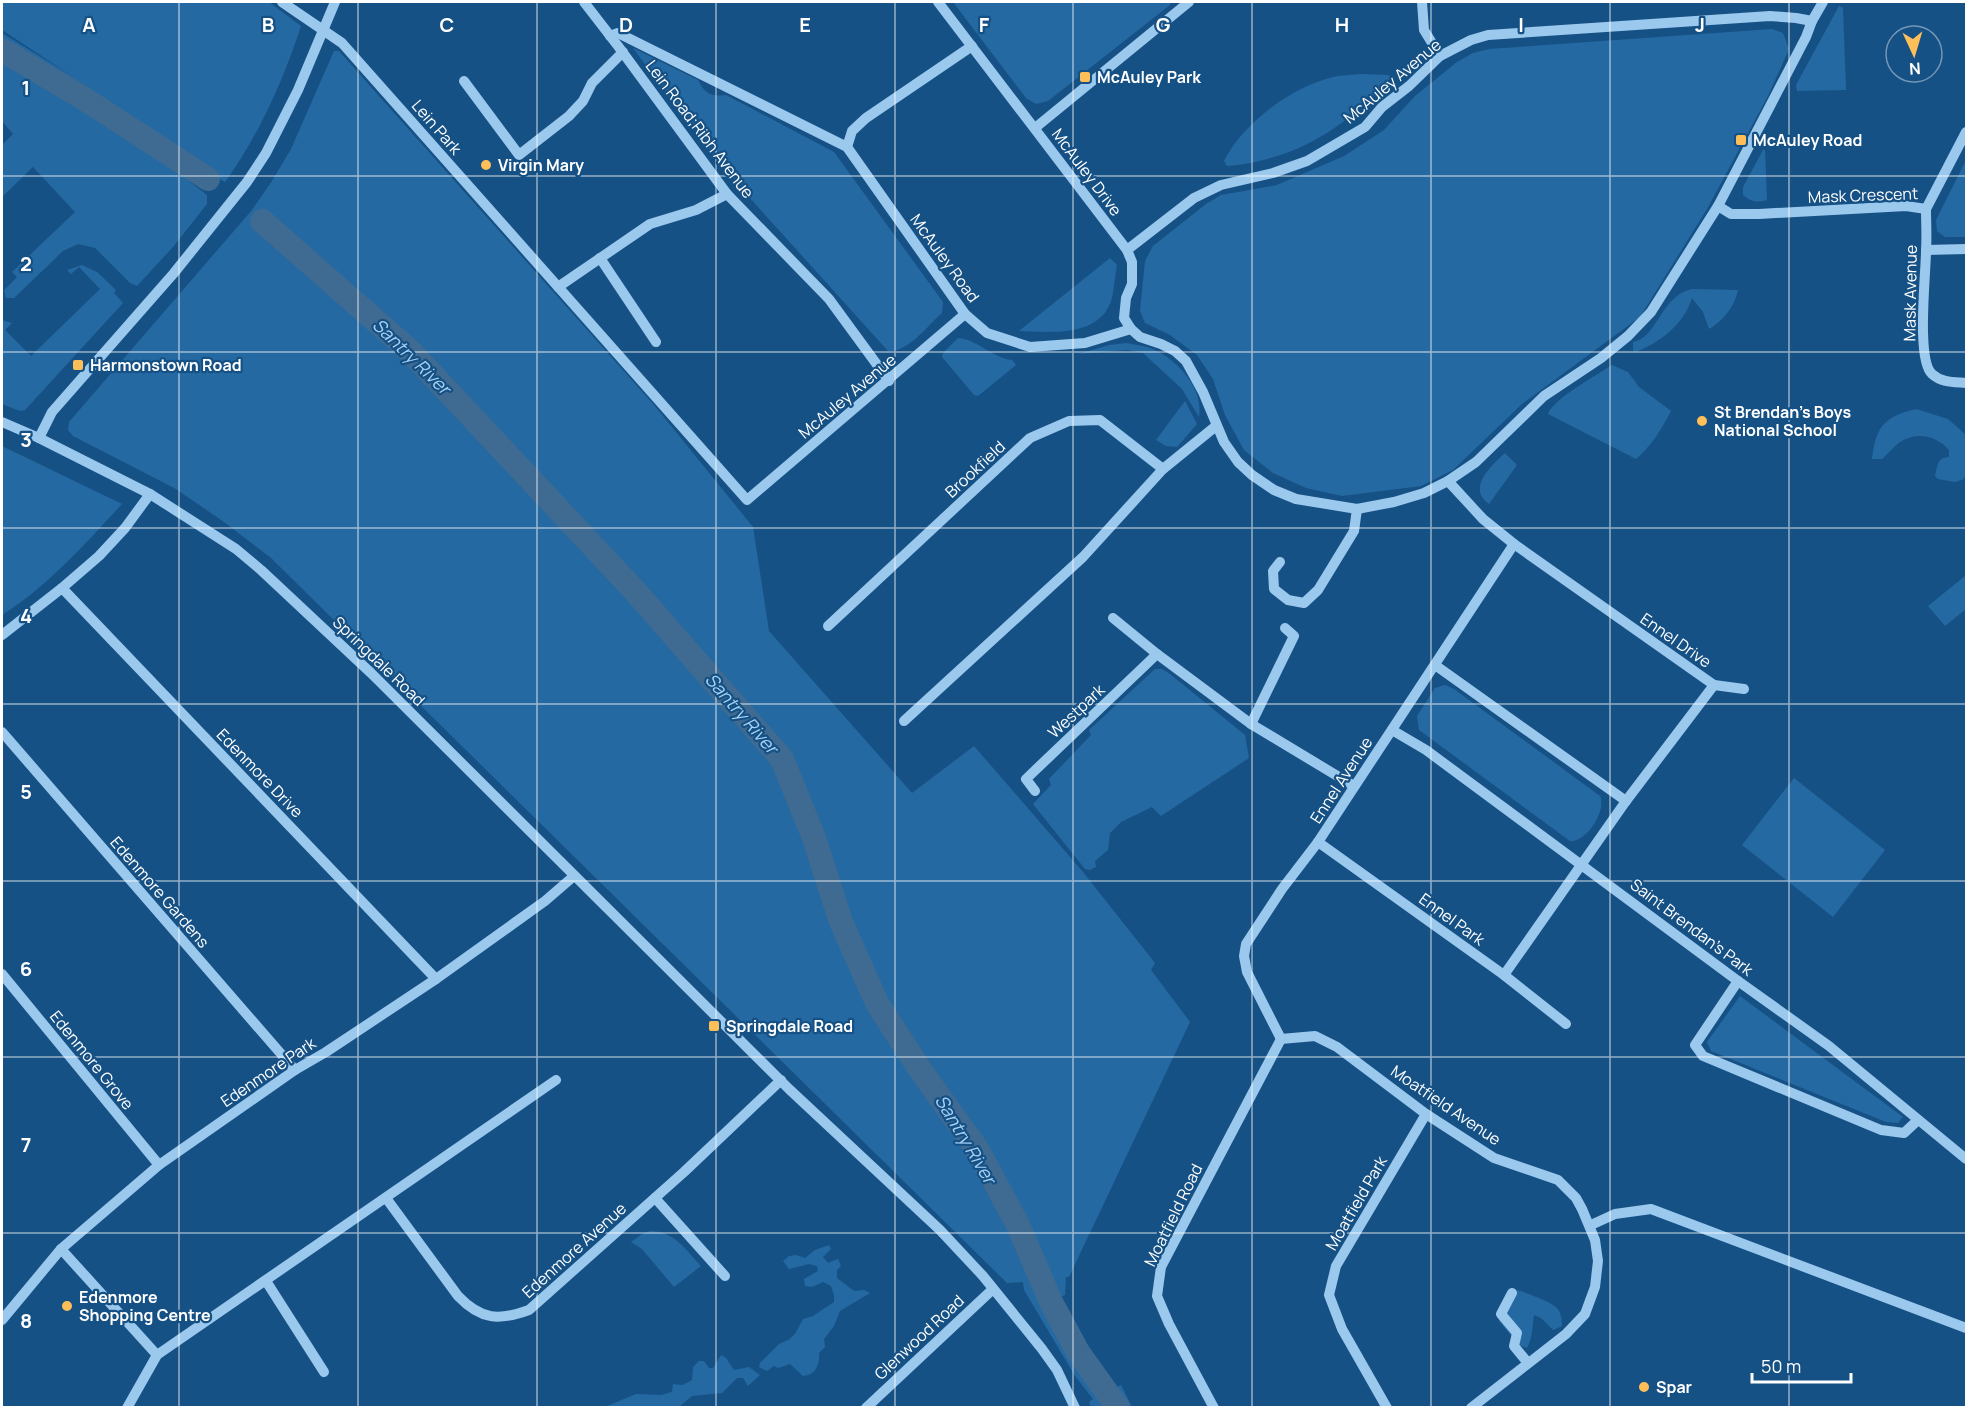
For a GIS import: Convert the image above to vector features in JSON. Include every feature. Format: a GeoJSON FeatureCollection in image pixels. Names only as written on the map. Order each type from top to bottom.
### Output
{"type":"FeatureCollection","features":[{"type":"Feature","properties":{"kind":"street","name":"Lein Park"},"geometry":{"type":"LineString","coordinates":[[282,2],[342,43],[747,500]]}},
{"type":"Feature","properties":{"kind":"street"},"geometry":{"type":"LineString","coordinates":[[39,438],[52,412],[174,273],[247,182],[266,153],[293,101],[334,2]]}},
{"type":"Feature","properties":{"kind":"street","name":"Lein Road;Ribh Avenue"},"geometry":{"type":"LineString","coordinates":[[584,2],[727,194],[829,299],[889,381]]}},
{"type":"Feature","properties":{"kind":"street","name":"McAuley Drive"},"geometry":{"type":"LineString","coordinates":[[938,2],[1127,250],[1132,262],[1132,284],[1126,297],[1124,318],[1131,329]]}},
{"type":"Feature","properties":{"kind":"street"},"geometry":{"type":"LineString","coordinates":[[1035,128],[1188,2]]}},
{"type":"Feature","properties":{"kind":"street"},"geometry":{"type":"LineString","coordinates":[[1422,2],[1424,30],[1440,56]]}},
{"type":"Feature","properties":{"kind":"street"},"geometry":{"type":"LineString","coordinates":[[1131,329],[1140,337],[1175,351],[1186,361],[1203,392],[1224,442],[1238,462],[1274,490],[1296,499],[1357,510],[1425,493],[1476,462],[1544,396],[1601,358],[1628,336],[1651,312],[1718,206],[1823,2]]}},
{"type":"Feature","properties":{"kind":"street","name":"McAuley Avenue"},"geometry":{"type":"LineString","coordinates":[[1127,250],[1194,198],[1221,185],[1273,173],[1307,161],[1365,127],[1382,107],[1409,86],[1440,56],[1471,40],[1488,35],[1770,16],[1812,21]]}},
{"type":"Feature","properties":{"kind":"street","name":"McAuley Road"},"geometry":{"type":"LineString","coordinates":[[610,36],[618,33],[847,147],[966,314],[987,333],[1030,347],[1085,344],[1131,329]]}},
{"type":"Feature","properties":{"kind":"street"},"geometry":{"type":"LineString","coordinates":[[847,147],[852,131],[867,118],[972,46]]}},
{"type":"Feature","properties":{"kind":"street"},"geometry":{"type":"LineString","coordinates":[[464,81],[519,155],[569,116],[582,101],[592,83],[623,52]]}},
{"type":"Feature","properties":{"kind":"street","name":"Mask Crescent"},"geometry":{"type":"LineString","coordinates":[[1718,206],[1731,214],[1906,206],[1926,209],[1966,132]]}},
{"type":"Feature","properties":{"kind":"street"},"geometry":{"type":"LineString","coordinates":[[558,287],[650,224],[696,210],[727,194]]}},
{"type":"Feature","properties":{"kind":"street","name":"Mask Avenue"},"geometry":{"type":"LineString","coordinates":[[1926,209],[1923,316],[1925,361],[1930,373],[1943,381],[1966,383]]}},
{"type":"Feature","properties":{"kind":"street"},"geometry":{"type":"LineString","coordinates":[[1926,250],[1966,249]]}},
{"type":"Feature","properties":{"kind":"street"},"geometry":{"type":"LineString","coordinates":[[600,258],[656,342]]}},
{"type":"Feature","properties":{"kind":"street","name":"McAuley Avenue"},"geometry":{"type":"LineString","coordinates":[[747,500],[966,314]]}},
{"type":"Feature","properties":{"kind":"street","name":"Brookfield"},"geometry":{"type":"LineString","coordinates":[[828,626],[1030,438],[1069,421],[1100,420],[1163,469]]}},
{"type":"Feature","properties":{"kind":"street","name":"Springdale Road"},"geometry":{"type":"LineString","coordinates":[[2,422],[150,494],[236,549],[261,570],[371,673],[781,1080],[940,1230],[983,1276],[1057,1370],[1075,1407]]}},
{"type":"Feature","properties":{"kind":"street"},"geometry":{"type":"LineString","coordinates":[[904,721],[1083,557],[1163,469],[1216,426]]}},
{"type":"Feature","properties":{"kind":"street","name":"Ennel Drive"},"geometry":{"type":"LineString","coordinates":[[1448,481],[1483,519],[1514,544],[1714,685],[1626,801],[1504,975]]}},
{"type":"Feature","properties":{"kind":"street"},"geometry":{"type":"LineString","coordinates":[[2,635],[62,588],[99,555],[125,528],[150,494]]}},
{"type":"Feature","properties":{"kind":"street"},"geometry":{"type":"LineString","coordinates":[[1280,562],[1273,571],[1274,589],[1288,600],[1304,603],[1318,590],[1354,531],[1357,510]]}},
{"type":"Feature","properties":{"kind":"street","name":"Ennel Avenue"},"geometry":{"type":"LineString","coordinates":[[1281,1039],[1247,972],[1244,956],[1246,944],[1282,889],[1318,842],[1514,544]]}},
{"type":"Feature","properties":{"kind":"street","name":"Edenmore Drive"},"geometry":{"type":"LineString","coordinates":[[62,588],[436,979]]}},
{"type":"Feature","properties":{"kind":"street"},"geometry":{"type":"LineString","coordinates":[[1113,618],[1251,724],[1354,786]]}},
{"type":"Feature","properties":{"kind":"street"},"geometry":{"type":"LineString","coordinates":[[1251,724],[1294,636],[1285,628]]}},
{"type":"Feature","properties":{"kind":"street","name":"Westpark"},"geometry":{"type":"LineString","coordinates":[[1035,791],[1026,779],[1157,654]]}},
{"type":"Feature","properties":{"kind":"street"},"geometry":{"type":"LineString","coordinates":[[1436,665],[1626,801]]}},
{"type":"Feature","properties":{"kind":"street"},"geometry":{"type":"LineString","coordinates":[[1714,685],[1744,689]]}},
{"type":"Feature","properties":{"kind":"street","name":"Saint Brendan's Park"},"geometry":{"type":"LineString","coordinates":[[1392,730],[1426,750],[1829,1046],[1966,1159]]}},
{"type":"Feature","properties":{"kind":"street","name":"Edenmore Gardens"},"geometry":{"type":"LineString","coordinates":[[2,732],[295,1070]]}},
{"type":"Feature","properties":{"kind":"street","name":"Ennel Park"},"geometry":{"type":"LineString","coordinates":[[1318,842],[1504,975],[1566,1024]]}},
{"type":"Feature","properties":{"kind":"street","name":"Edenmore Park"},"geometry":{"type":"LineString","coordinates":[[2,1320],[61,1249],[159,1166],[295,1070],[436,979],[545,901],[574,876]]}},
{"type":"Feature","properties":{"kind":"street","name":"Edenmore Grove"},"geometry":{"type":"LineString","coordinates":[[2,974],[159,1166]]}},
{"type":"Feature","properties":{"kind":"street"},"geometry":{"type":"LineString","coordinates":[[1738,981],[1695,1045],[1703,1056],[1881,1130],[1904,1133],[1918,1120]]}},
{"type":"Feature","properties":{"kind":"street","name":"Moatfield Avenue"},"geometry":{"type":"LineString","coordinates":[[1281,1039],[1315,1036],[1337,1047],[1426,1113],[1494,1158],[1558,1180],[1576,1198],[1591,1225],[1598,1261],[1595,1287],[1585,1314],[1566,1334],[1471,1407]]}},
{"type":"Feature","properties":{"kind":"street","name":"Moatfield Road"},"geometry":{"type":"LineString","coordinates":[[1214,1407],[1169,1324],[1157,1296],[1157,1284],[1161,1267],[1281,1039]]}},
{"type":"Feature","properties":{"kind":"street"},"geometry":{"type":"LineString","coordinates":[[127,1407],[157,1355],[556,1080]]}},
{"type":"Feature","properties":{"kind":"street","name":"Edenmore Avenue"},"geometry":{"type":"LineString","coordinates":[[386,1198],[458,1296],[470,1308],[492,1318],[510,1317],[529,1310],[655,1198],[781,1080]]}},
{"type":"Feature","properties":{"kind":"street","name":"Moatfield Park"},"geometry":{"type":"LineString","coordinates":[[1387,1407],[1342,1329],[1329,1295],[1336,1266],[1426,1113]]}},
{"type":"Feature","properties":{"kind":"street"},"geometry":{"type":"LineString","coordinates":[[655,1198],[725,1276]]}},
{"type":"Feature","properties":{"kind":"street"},"geometry":{"type":"LineString","coordinates":[[1591,1225],[1615,1214],[1651,1209],[1966,1328]]}},
{"type":"Feature","properties":{"kind":"street"},"geometry":{"type":"LineString","coordinates":[[61,1249],[157,1355]]}},
{"type":"Feature","properties":{"kind":"street"},"geometry":{"type":"LineString","coordinates":[[266,1281],[324,1372]]}},
{"type":"Feature","properties":{"kind":"street","name":"Glenwood Road"},"geometry":{"type":"LineString","coordinates":[[873,1405],[993,1289]]}},
{"type":"Feature","properties":{"kind":"street"},"geometry":{"type":"LineString","coordinates":[[1512,1293],[1501,1314],[1517,1333],[1514,1346],[1528,1362]]}},
{"type":"Feature","properties":{"kind":"shaded area"},"geometry":{"type":"Polygon","coordinates":[[[2,2],[269,2],[301,26],[269,107],[249,146],[225,182],[130,127],[207,195],[207,204],[173,247],[137,286],[130,283],[95,248],[78,244],[63,251],[14,298],[6,298],[4,290],[17,277],[12,272],[75,212],[33,167],[2,197],[2,145],[13,134],[2,121],[2,33],[72,76],[2,30],[2,2]]]}},
{"type":"Feature","properties":{"kind":"shaded area"},"geometry":{"type":"Polygon","coordinates":[[[953,2],[1171,2],[1048,101],[1036,104],[1026,98],[953,2]]]}},
{"type":"Feature","properties":{"kind":"shaded area"},"geometry":{"type":"Polygon","coordinates":[[[1839,6],[1843,8],[1846,90],[1797,91],[1796,85],[1839,6]]]}},
{"type":"Feature","properties":{"kind":"shaded area"},"geometry":{"type":"Polygon","coordinates":[[[1772,29],[1783,33],[1789,49],[1768,96],[1707,209],[1640,317],[1522,404],[1453,470],[1421,486],[1342,496],[1306,488],[1273,473],[1244,450],[1225,415],[1213,379],[1197,355],[1170,335],[1145,323],[1140,311],[1145,261],[1153,246],[1221,195],[1277,185],[1344,156],[1384,130],[1415,96],[1457,62],[1473,53],[1489,49],[1772,29]]]}},
{"type":"Feature","properties":{"kind":"shaded area"},"geometry":{"type":"Polygon","coordinates":[[[633,48],[698,80],[709,94],[726,95],[834,152],[943,302],[942,313],[910,343],[888,351],[721,166],[633,48]]]}},
{"type":"Feature","properties":{"kind":"shaded area"},"geometry":{"type":"Polygon","coordinates":[[[334,51],[339,51],[654,405],[753,527],[769,631],[912,793],[974,746],[1083,872],[1155,963],[1151,970],[1190,1022],[1069,1277],[1066,1277],[1065,1295],[1059,1297],[1093,1362],[1111,1390],[1121,1385],[1132,1407],[1091,1407],[1089,1402],[1093,1399],[1075,1376],[1024,1290],[1023,1282],[1007,1283],[271,558],[176,489],[73,436],[68,430],[69,422],[252,210],[291,149],[334,51]]]}},
{"type":"Feature","properties":{"kind":"shaded area"},"geometry":{"type":"Polygon","coordinates":[[[1388,75],[1392,78],[1356,112],[1318,138],[1276,157],[1227,166],[1224,161],[1232,147],[1243,133],[1270,108],[1317,82],[1336,76],[1388,75]]]}},
{"type":"Feature","properties":{"kind":"shaded area"},"geometry":{"type":"Polygon","coordinates":[[[1765,150],[1767,200],[1754,201],[1743,195],[1743,187],[1765,150]]]}},
{"type":"Feature","properties":{"kind":"shaded area"},"geometry":{"type":"Polygon","coordinates":[[[1966,160],[1966,237],[1945,237],[1937,231],[1936,220],[1966,160]]]}},
{"type":"Feature","properties":{"kind":"shaded area"},"geometry":{"type":"Polygon","coordinates":[[[1110,258],[1117,265],[1112,298],[1106,311],[1097,320],[1086,326],[1060,332],[1019,331],[1110,258]]]}},
{"type":"Feature","properties":{"kind":"shaded area"},"geometry":{"type":"Polygon","coordinates":[[[82,265],[97,272],[116,290],[114,293],[123,303],[25,410],[20,411],[2,404],[2,320],[12,323],[5,330],[31,356],[100,289],[79,267],[71,274],[67,270],[82,265]]]}},
{"type":"Feature","properties":{"kind":"shaded area"},"geometry":{"type":"Polygon","coordinates":[[[1692,289],[1738,290],[1728,312],[1709,329],[1703,312],[1692,298],[1683,316],[1670,331],[1662,338],[1635,352],[1633,342],[1648,333],[1673,300],[1681,293],[1692,289]]]}},
{"type":"Feature","properties":{"kind":"shaded area"},"geometry":{"type":"Polygon","coordinates":[[[958,338],[1012,360],[1016,365],[978,396],[974,395],[942,357],[943,353],[958,338]]]}},
{"type":"Feature","properties":{"kind":"shaded area"},"geometry":{"type":"Polygon","coordinates":[[[1127,343],[1155,350],[1164,355],[1188,377],[1197,396],[1199,417],[1182,389],[1143,353],[1128,350],[1078,354],[1109,345],[1127,343]]]}},
{"type":"Feature","properties":{"kind":"shaded area"},"geometry":{"type":"Polygon","coordinates":[[[1612,365],[1628,372],[1639,387],[1671,411],[1656,437],[1636,459],[1548,414],[1558,401],[1612,365]]]}},
{"type":"Feature","properties":{"kind":"shaded area"},"geometry":{"type":"Polygon","coordinates":[[[1185,401],[1197,424],[1177,447],[1166,446],[1156,440],[1185,401]]]}},
{"type":"Feature","properties":{"kind":"shaded area"},"geometry":{"type":"Polygon","coordinates":[[[1916,409],[1948,419],[1966,435],[1964,479],[1955,482],[1938,479],[1935,476],[1940,461],[1949,457],[1949,450],[1933,438],[1920,436],[1906,439],[1882,459],[1872,459],[1876,438],[1884,425],[1896,416],[1916,409]]]}},
{"type":"Feature","properties":{"kind":"shaded area"},"geometry":{"type":"Polygon","coordinates":[[[2,446],[122,504],[50,578],[2,615],[2,446]]]}},
{"type":"Feature","properties":{"kind":"shaded area"},"geometry":{"type":"Polygon","coordinates":[[[1505,453],[1517,465],[1489,504],[1480,491],[1483,477],[1505,453]]]}},
{"type":"Feature","properties":{"kind":"shaded area"},"geometry":{"type":"Polygon","coordinates":[[[1965,576],[1966,609],[1945,626],[1928,606],[1965,576]]]}},
{"type":"Feature","properties":{"kind":"shaded area"},"geometry":{"type":"Polygon","coordinates":[[[1155,669],[1162,669],[1170,674],[1245,735],[1249,758],[1161,816],[1152,807],[1121,822],[1110,833],[1108,850],[1095,861],[1096,867],[1090,870],[1085,869],[1033,804],[1051,785],[1049,779],[1091,735],[1089,730],[1155,669]]]}},
{"type":"Feature","properties":{"kind":"shaded area"},"geometry":{"type":"Polygon","coordinates":[[[1445,685],[1454,689],[1600,796],[1601,810],[1588,831],[1576,840],[1570,841],[1419,730],[1417,716],[1435,688],[1445,685]]]}},
{"type":"Feature","properties":{"kind":"shaded area"},"geometry":{"type":"Polygon","coordinates":[[[1794,778],[1885,850],[1833,917],[1742,845],[1794,778]]]}},
{"type":"Feature","properties":{"kind":"shaded area"},"geometry":{"type":"Polygon","coordinates":[[[1740,996],[1903,1117],[1898,1123],[1886,1122],[1711,1051],[1707,1042],[1740,996]]]}},
{"type":"Feature","properties":{"kind":"shaded area"},"geometry":{"type":"Polygon","coordinates":[[[650,1231],[673,1238],[701,1266],[674,1287],[642,1249],[631,1242],[650,1231]]]}},
{"type":"Feature","properties":{"kind":"shaded area"},"geometry":{"type":"Polygon","coordinates":[[[829,1245],[831,1249],[823,1257],[828,1263],[838,1259],[841,1266],[837,1270],[837,1278],[854,1291],[864,1290],[870,1293],[840,1311],[834,1326],[824,1339],[825,1347],[819,1353],[818,1365],[811,1374],[803,1376],[790,1364],[778,1368],[774,1366],[767,1371],[759,1367],[760,1363],[779,1344],[795,1334],[803,1319],[813,1316],[834,1302],[831,1286],[823,1282],[812,1287],[805,1286],[804,1279],[818,1271],[817,1266],[809,1264],[789,1269],[783,1261],[789,1256],[796,1255],[805,1258],[815,1250],[829,1245]]]}},
{"type":"Feature","properties":{"kind":"shaded area"},"geometry":{"type":"Polygon","coordinates":[[[1517,1290],[1554,1306],[1561,1319],[1562,1326],[1553,1330],[1541,1318],[1534,1315],[1527,1348],[1519,1345],[1499,1321],[1517,1290]]]}},
{"type":"Feature","properties":{"kind":"shaded area"},"geometry":{"type":"Polygon","coordinates":[[[721,1355],[726,1358],[734,1370],[749,1367],[760,1375],[748,1386],[743,1378],[737,1378],[722,1393],[692,1396],[679,1407],[605,1407],[636,1394],[661,1395],[672,1392],[673,1384],[683,1385],[692,1380],[693,1367],[699,1361],[704,1361],[709,1368],[713,1368],[721,1355]]]}},
{"type":"Feature","properties":{"kind":"waterway","name":"Santry River"},"geometry":{"type":"LineString","coordinates":[[2,50],[83,98],[208,179]]}},
{"type":"Feature","properties":{"kind":"waterway","name":"Santry River"},"geometry":{"type":"LineString","coordinates":[[262,221],[410,351],[635,591],[782,759],[814,838],[841,922],[877,1003],[921,1071],[977,1149],[1018,1225],[1051,1302],[1078,1352],[1118,1408]]}},
{"type":"Feature","properties":{"kind":"place","name":"McAuley Park"},"geometry":{"type":"Point","coordinates":[1085,77]}},
{"type":"Feature","properties":{"kind":"place","name":"McAuley Road"},"geometry":{"type":"Point","coordinates":[1741,140]}},
{"type":"Feature","properties":{"kind":"place","name":"Virgin Mary"},"geometry":{"type":"Point","coordinates":[486,165]}},
{"type":"Feature","properties":{"kind":"place","name":"Harmonstown Road"},"geometry":{"type":"Point","coordinates":[78,365]}},
{"type":"Feature","properties":{"kind":"place","name":"St Brendan's Boys National School"},"geometry":{"type":"Point","coordinates":[1702,421]}},
{"type":"Feature","properties":{"kind":"place","name":"Springdale Road"},"geometry":{"type":"Point","coordinates":[714,1026]}},
{"type":"Feature","properties":{"kind":"place","name":"Edenmore Shopping Centre"},"geometry":{"type":"Point","coordinates":[67,1306]}},
{"type":"Feature","properties":{"kind":"place","name":"Spar"},"geometry":{"type":"Point","coordinates":[1644,1387]}}]}
